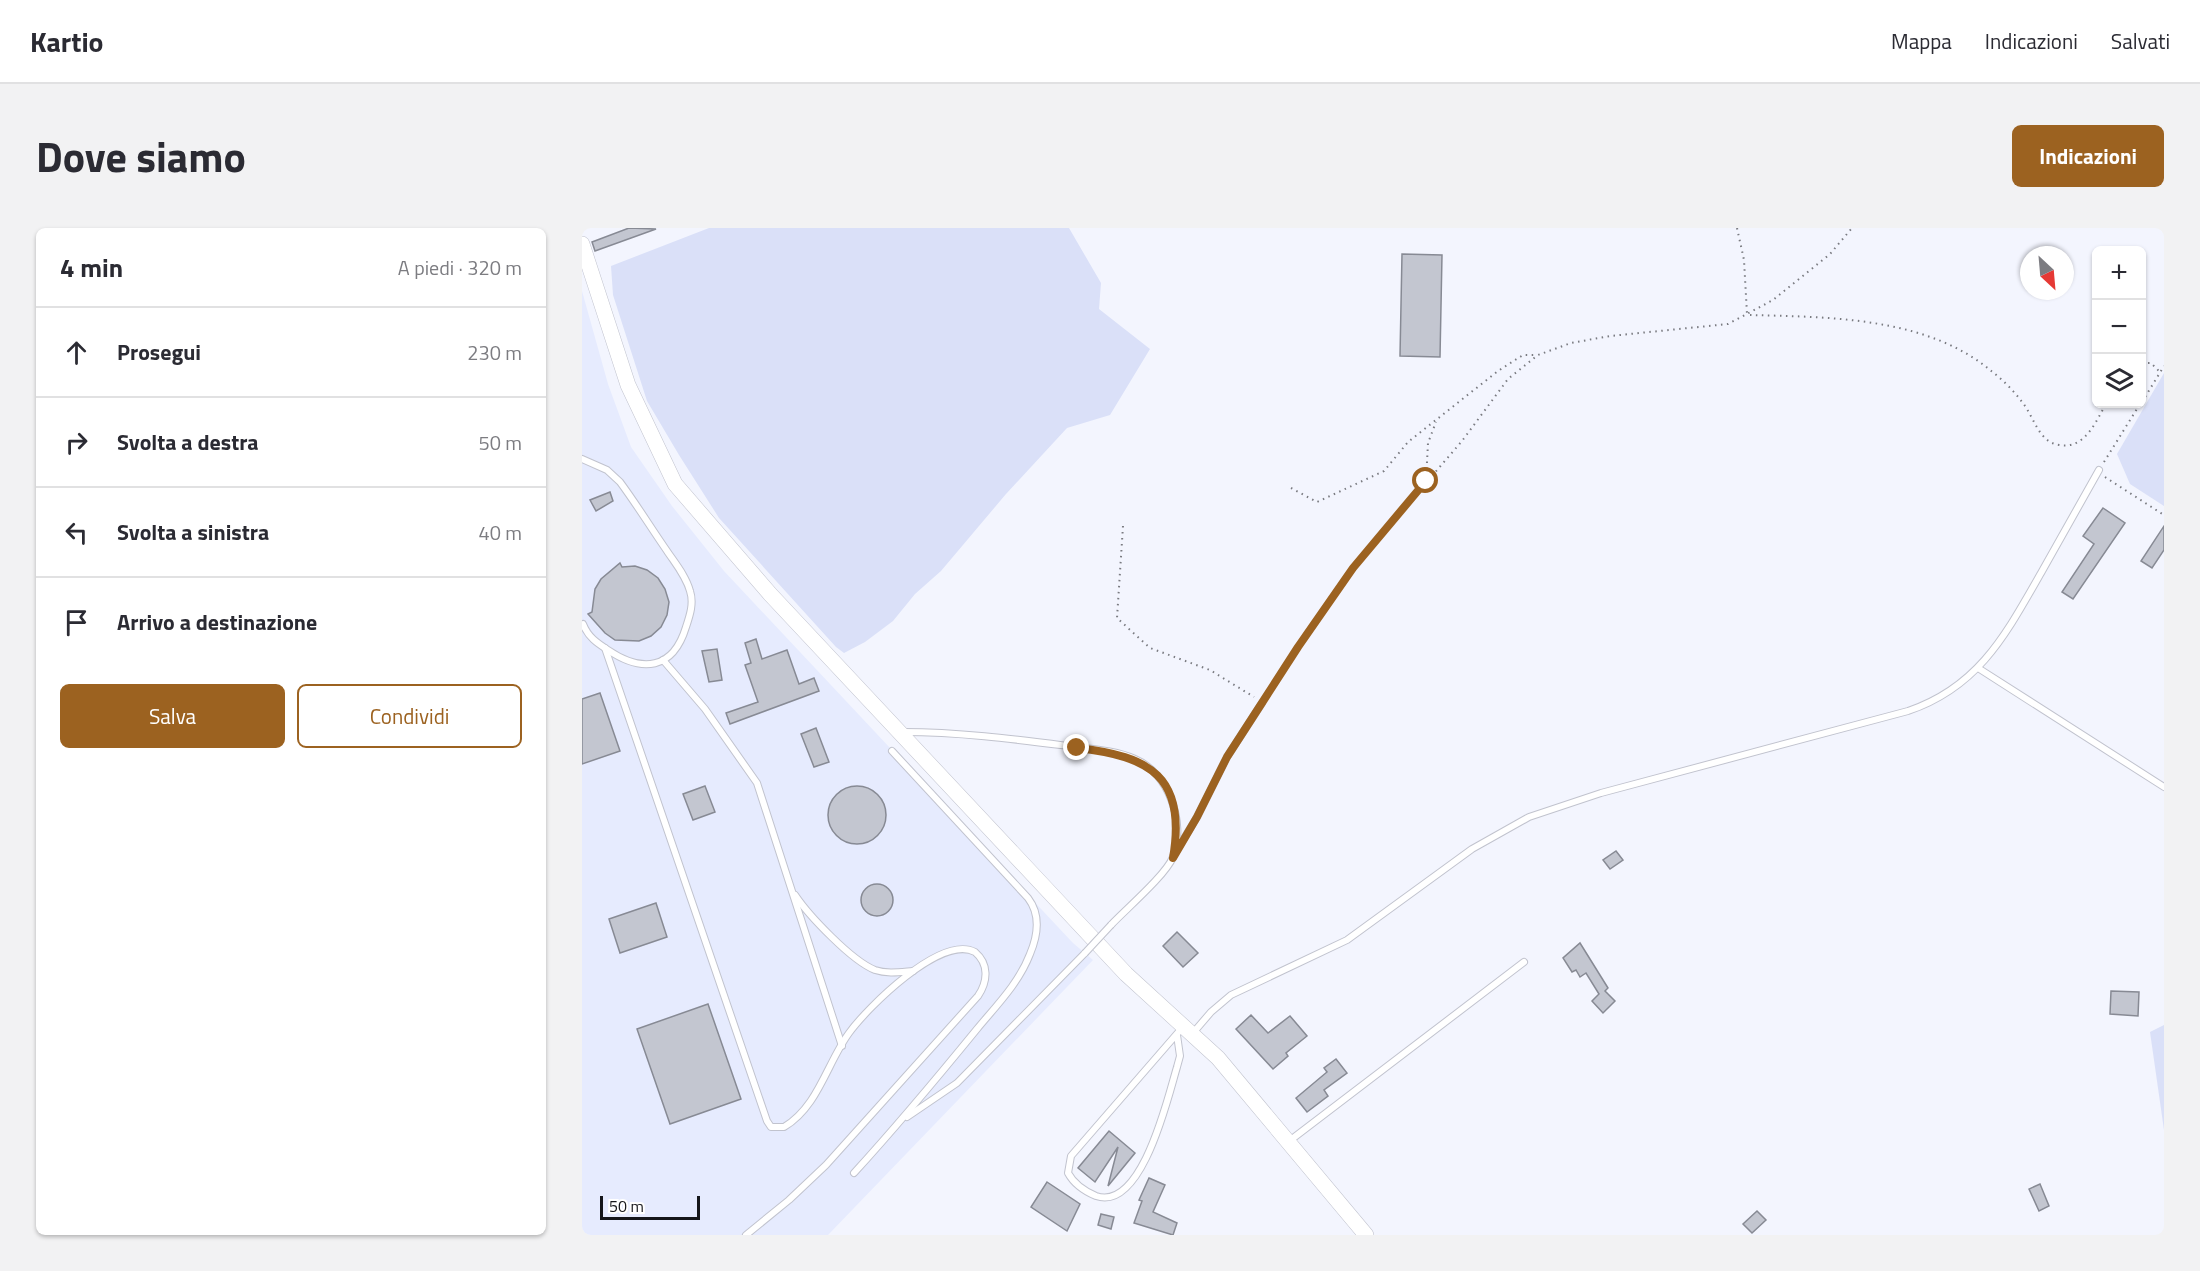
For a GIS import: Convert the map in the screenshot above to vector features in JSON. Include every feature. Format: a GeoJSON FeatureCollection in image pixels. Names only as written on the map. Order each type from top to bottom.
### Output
{"type":"FeatureCollection","features":[{"type":"Feature","properties":{"kind":"street"},"geometry":{"type":"LineString","coordinates":[[582,244],[628,385],[675,484],[770,594],[1126,974],[1185,1032],[1227,1068],[1366,1235]]}},
{"type":"Feature","properties":{"kind":"lane"},"geometry":{"type":"LineString","coordinates":[[582,459],[607,470],[620,482],[690,590],[691,608],[684,633],[677,646],[663,660],[643,665],[629,664],[605,648],[588,635],[584,624]]}},
{"type":"Feature","properties":{"kind":"lane"},"geometry":{"type":"LineString","coordinates":[[1185,1032],[1177,1067],[1155,1137],[1133,1180],[1125,1190],[1111,1197],[1095,1196],[1080,1188],[1068,1173],[1071,1156],[1104,1116],[1185,1032],[1232,995],[1355,935],[1472,849],[1529,817],[1601,793],[1908,711],[1952,691],[1978,668],[2009,629],[2100,470]]}},
{"type":"Feature","properties":{"kind":"lane"},"geometry":{"type":"LineString","coordinates":[[605,648],[767,1121],[771,1127],[784,1127],[798,1115],[818,1090],[842,1046],[873,1006],[913,971],[943,954],[966,949],[981,958],[986,974],[978,996],[838,1152],[803,1188],[746,1235]]}},
{"type":"Feature","properties":{"kind":"lane"},"geometry":{"type":"LineString","coordinates":[[663,660],[705,709],[752,774],[766,804],[791,890],[842,1046]]}},
{"type":"Feature","properties":{"kind":"lane"},"geometry":{"type":"LineString","coordinates":[[1978,668],[2164,787]]}},
{"type":"Feature","properties":{"kind":"lane"},"geometry":{"type":"LineString","coordinates":[[903,1119],[957,1083],[1085,953],[1173,858],[1197,817],[1222,765],[1262,702]]}},
{"type":"Feature","properties":{"kind":"lane"},"geometry":{"type":"LineString","coordinates":[[900,732],[979,735],[1097,750],[1136,759],[1155,772],[1172,804],[1176,819],[1173,858]]}},
{"type":"Feature","properties":{"kind":"lane"},"geometry":{"type":"LineString","coordinates":[[854,1173],[903,1119],[1016,980],[1031,953],[1038,923],[1036,912],[1028,898],[892,751]]}},
{"type":"Feature","properties":{"kind":"lane"},"geometry":{"type":"LineString","coordinates":[[791,890],[817,921],[870,967],[889,973],[913,971]]}},
{"type":"Feature","properties":{"kind":"lane"},"geometry":{"type":"LineString","coordinates":[[1288,1142],[1524,962]]}},
{"type":"Feature","properties":{"kind":"path"},"geometry":{"type":"LineString","coordinates":[[1737,228],[1744,260],[1747,315]]}},
{"type":"Feature","properties":{"kind":"path"},"geometry":{"type":"LineString","coordinates":[[1123,526],[1118,618],[1150,648],[1210,670],[1262,702],[1353,568],[1462,441],[1508,379],[1538,355],[1571,343],[1728,324],[1773,300],[1830,254],[1852,228]]}},
{"type":"Feature","properties":{"kind":"path"},"geometry":{"type":"LineString","coordinates":[[1747,315],[1819,316],[1899,329],[1956,346],[1990,370],[2022,401],[2041,434],[2049,442],[2058,445],[2067,446],[2085,438],[2104,408]]}},
{"type":"Feature","properties":{"kind":"path"},"geometry":{"type":"LineString","coordinates":[[1291,488],[1317,502],[1384,471],[1408,442],[1523,354],[1538,355]]}},
{"type":"Feature","properties":{"kind":"path"},"geometry":{"type":"LineString","coordinates":[[2146,363],[2151,363],[2159,371]]}},
{"type":"Feature","properties":{"kind":"path"},"geometry":{"type":"LineString","coordinates":[[2146,394],[2164,366]]}},
{"type":"Feature","properties":{"kind":"path"},"geometry":{"type":"LineString","coordinates":[[2138,408],[2100,470],[2105,477],[2164,515]]}},
{"type":"Feature","properties":{"kind":"path"},"geometry":{"type":"LineString","coordinates":[[1426,481],[1428,443],[1437,421]]}},
{"type":"Feature","properties":{"kind":"shaded area"},"geometry":{"type":"Polygon","coordinates":[[[709,228],[1069,228],[1101,283],[1099,309],[1150,349],[1110,415],[1067,428],[1006,494],[941,571],[915,594],[893,621],[865,642],[844,653],[719,518],[647,401],[613,295],[611,266],[709,228]]]}},
{"type":"Feature","properties":{"kind":"shaded area"},"geometry":{"type":"Polygon","coordinates":[[[582,291],[608,384],[631,447],[672,506],[724,571],[1073,943],[1093,960],[828,1235],[582,1235],[582,291]]]}},
{"type":"Feature","properties":{"kind":"shaded area"},"geometry":{"type":"Polygon","coordinates":[[[2164,373],[2164,506],[2130,484],[2117,454],[2144,408],[2146,408],[2146,404],[2164,373]]]}},
{"type":"Feature","properties":{"kind":"shaded area"},"geometry":{"type":"Polygon","coordinates":[[[2164,1025],[2164,1130],[2150,1032],[2164,1025]]]}},
{"type":"Feature","properties":{"kind":"building"},"geometry":{"type":"Polygon","coordinates":[[[629,228],[656,229],[595,251],[592,242],[629,228]]]}},
{"type":"Feature","properties":{"kind":"building"},"geometry":{"type":"Polygon","coordinates":[[[1402,254],[1442,255],[1440,357],[1400,356],[1402,254]]]}},
{"type":"Feature","properties":{"kind":"building"},"geometry":{"type":"Polygon","coordinates":[[[610,492],[613,501],[596,511],[590,500],[610,492]]]}},
{"type":"Feature","properties":{"kind":"building"},"geometry":{"type":"Polygon","coordinates":[[[2103,508],[2125,523],[2073,599],[2062,592],[2094,544],[2083,536],[2103,508]]]}},
{"type":"Feature","properties":{"kind":"building"},"geometry":{"type":"Polygon","coordinates":[[[2164,526],[2164,550],[2152,568],[2141,561],[2164,526]]]}},
{"type":"Feature","properties":{"kind":"building"},"geometry":{"type":"Polygon","coordinates":[[[620,563],[622,567],[635,566],[647,570],[658,578],[669,602],[667,615],[661,627],[651,636],[639,641],[615,640],[605,633],[588,614],[592,612],[595,589],[601,579],[620,563]]]}},
{"type":"Feature","properties":{"kind":"building"},"geometry":{"type":"Polygon","coordinates":[[[756,639],[762,659],[787,650],[799,684],[814,678],[819,691],[730,724],[726,713],[758,702],[745,665],[751,663],[745,643],[756,639]]]}},
{"type":"Feature","properties":{"kind":"building"},"geometry":{"type":"Polygon","coordinates":[[[717,649],[722,680],[709,682],[702,651],[717,649]]]}},
{"type":"Feature","properties":{"kind":"building"},"geometry":{"type":"Polygon","coordinates":[[[600,693],[620,751],[582,764],[582,699],[600,693]]]}},
{"type":"Feature","properties":{"kind":"building"},"geometry":{"type":"Polygon","coordinates":[[[816,728],[829,762],[814,767],[801,734],[816,728]]]}},
{"type":"Feature","properties":{"kind":"building"},"geometry":{"type":"Polygon","coordinates":[[[705,786],[715,812],[693,820],[683,794],[705,786]]]}},
{"type":"Feature","properties":{"kind":"building"},"geometry":{"type":"Polygon","coordinates":[[[851,786],[863,786],[878,794],[886,809],[886,821],[878,836],[863,844],[851,844],[836,836],[828,821],[828,809],[836,794],[851,786]]]}},
{"type":"Feature","properties":{"kind":"building"},"geometry":{"type":"Polygon","coordinates":[[[1616,851],[1623,860],[1610,869],[1603,860],[1616,851]]]}},
{"type":"Feature","properties":{"kind":"building"},"geometry":{"type":"Polygon","coordinates":[[[877,884],[888,889],[893,900],[888,911],[877,916],[866,911],[861,900],[866,889],[877,884]]]}},
{"type":"Feature","properties":{"kind":"building"},"geometry":{"type":"Polygon","coordinates":[[[656,903],[667,937],[620,953],[609,919],[656,903]]]}},
{"type":"Feature","properties":{"kind":"building"},"geometry":{"type":"Polygon","coordinates":[[[1177,932],[1198,953],[1183,967],[1163,946],[1177,932]]]}},
{"type":"Feature","properties":{"kind":"building"},"geometry":{"type":"Polygon","coordinates":[[[1580,943],[1608,988],[1605,991],[1615,1001],[1603,1013],[1592,1001],[1599,994],[1586,973],[1580,977],[1576,970],[1572,972],[1563,958],[1580,943]]]}},
{"type":"Feature","properties":{"kind":"building"},"geometry":{"type":"Polygon","coordinates":[[[2111,991],[2139,992],[2138,1016],[2110,1014],[2111,991]]]}},
{"type":"Feature","properties":{"kind":"building"},"geometry":{"type":"Polygon","coordinates":[[[708,1004],[741,1099],[670,1124],[637,1029],[708,1004]]]}},
{"type":"Feature","properties":{"kind":"building"},"geometry":{"type":"Polygon","coordinates":[[[1251,1015],[1268,1033],[1290,1016],[1307,1036],[1286,1053],[1288,1056],[1273,1069],[1236,1029],[1251,1015]]]}},
{"type":"Feature","properties":{"kind":"building"},"geometry":{"type":"Polygon","coordinates":[[[1336,1059],[1347,1073],[1324,1090],[1328,1096],[1307,1112],[1296,1098],[1327,1072],[1324,1068],[1336,1059]]]}},
{"type":"Feature","properties":{"kind":"building"},"geometry":{"type":"Polygon","coordinates":[[[1109,1131],[1135,1153],[1108,1186],[1118,1147],[1095,1182],[1078,1168],[1109,1131]]]}},
{"type":"Feature","properties":{"kind":"building"},"geometry":{"type":"Polygon","coordinates":[[[1149,1178],[1165,1185],[1153,1212],[1177,1223],[1173,1235],[1134,1223],[1142,1201],[1139,1200],[1149,1178]]]}},
{"type":"Feature","properties":{"kind":"building"},"geometry":{"type":"Polygon","coordinates":[[[1047,1182],[1080,1204],[1067,1231],[1031,1207],[1047,1182]]]}},
{"type":"Feature","properties":{"kind":"building"},"geometry":{"type":"Polygon","coordinates":[[[2040,1184],[2049,1206],[2039,1211],[2029,1189],[2040,1184]]]}},
{"type":"Feature","properties":{"kind":"building"},"geometry":{"type":"Polygon","coordinates":[[[1757,1211],[1766,1220],[1752,1233],[1743,1224],[1757,1211]]]}},
{"type":"Feature","properties":{"kind":"building"},"geometry":{"type":"Polygon","coordinates":[[[1101,1214],[1114,1217],[1111,1229],[1098,1225],[1101,1214]]]}},
{"type":"Feature","properties":{"kind":"route"},"geometry":{"type":"LineString","coordinates":[[1077,748],[1123,754],[1147,765],[1162,780],[1176,819],[1173,858],[1197,817],[1222,765],[1298,647],[1353,568],[1426,481]]}}]}
